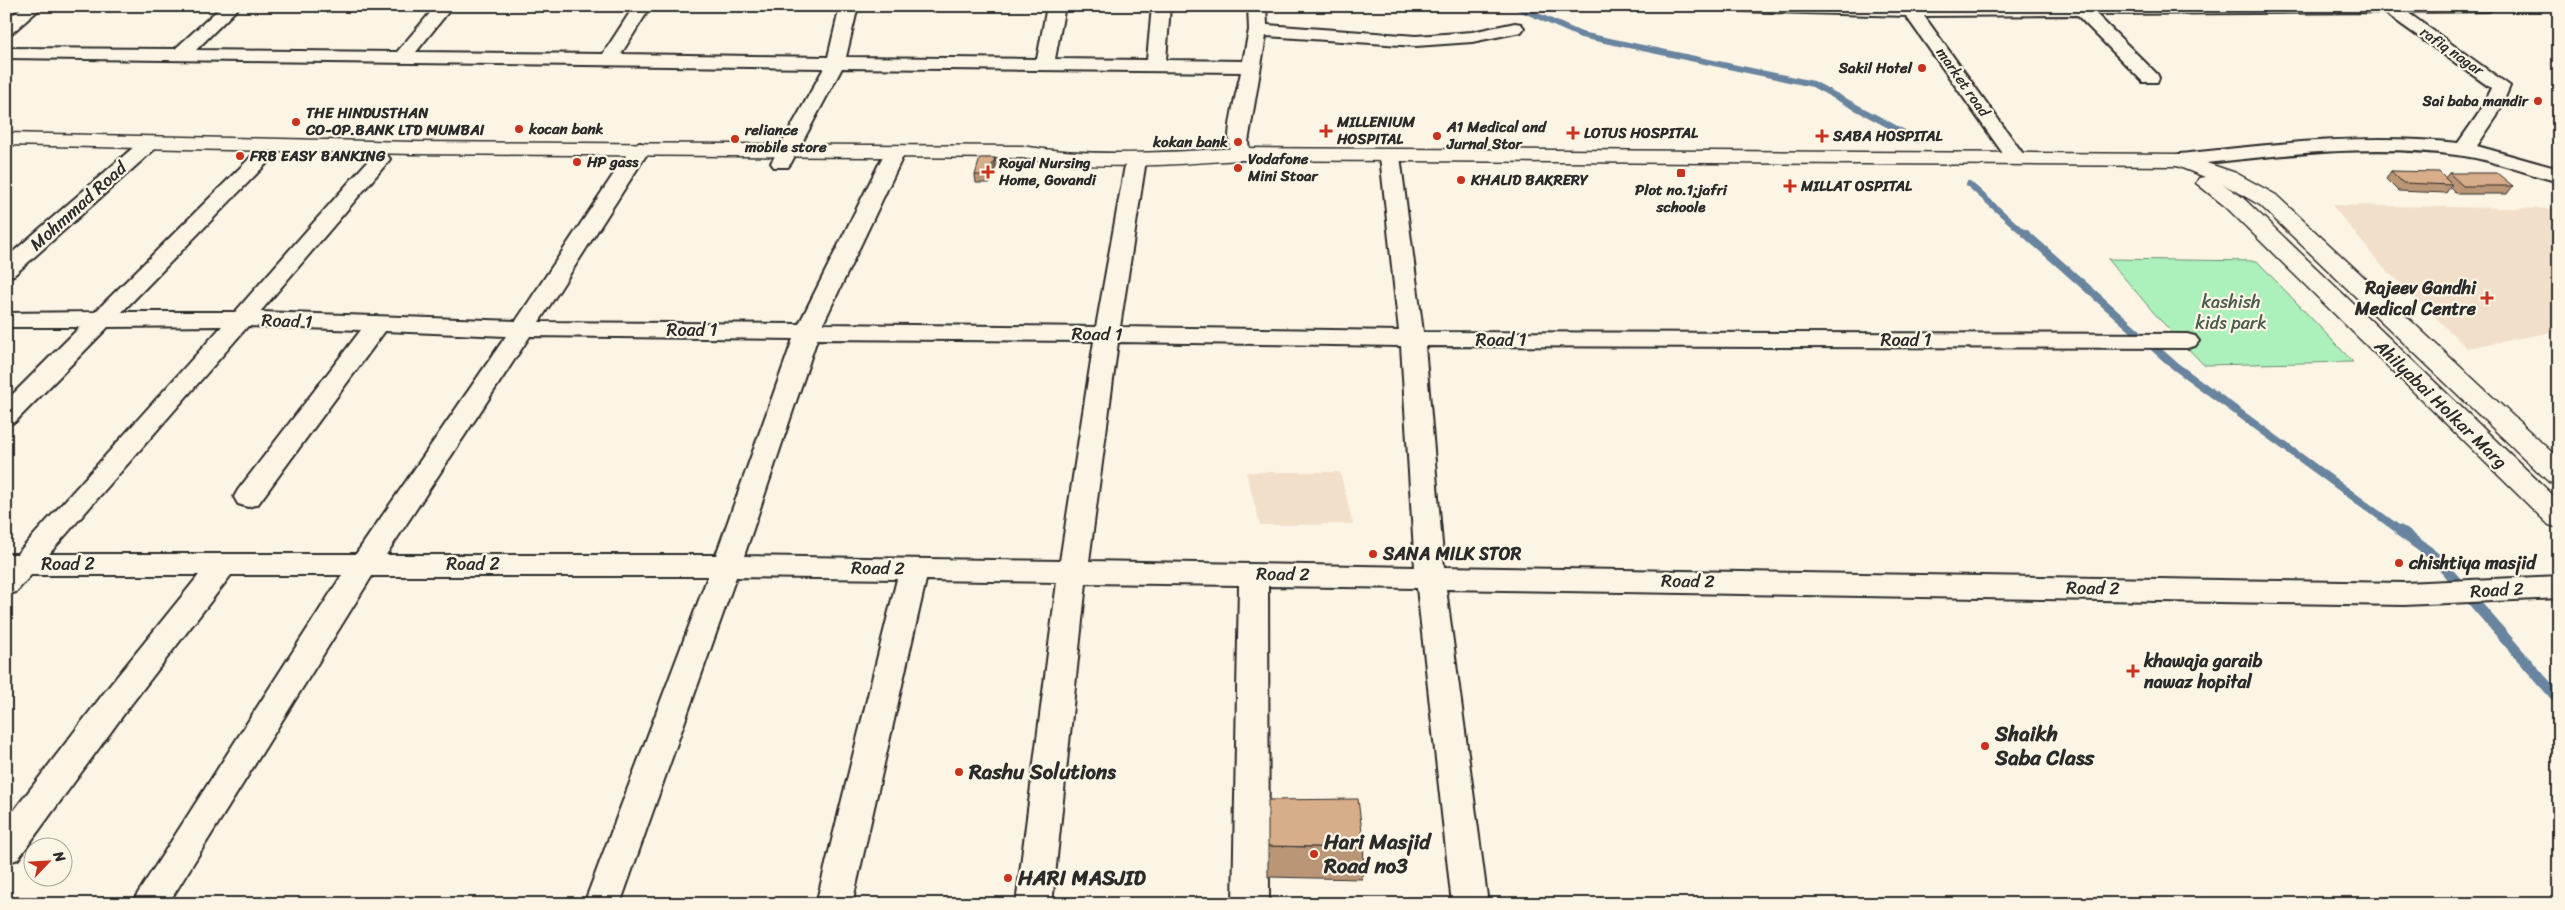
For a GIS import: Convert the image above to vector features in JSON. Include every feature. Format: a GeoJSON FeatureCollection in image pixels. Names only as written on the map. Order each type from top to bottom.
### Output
{"type":"FeatureCollection","features":[{"type":"Feature","properties":{"kind":"street"},"geometry":{"type":"LineString","coordinates":[[6,30],[35,6]]}},
{"type":"Feature","properties":{"kind":"street"},"geometry":{"type":"LineString","coordinates":[[181,54],[232,6]]}},
{"type":"Feature","properties":{"kind":"street"},"geometry":{"type":"LineString","coordinates":[[402,57],[445,6]]}},
{"type":"Feature","properties":{"kind":"street"},"geometry":{"type":"LineString","coordinates":[[609,59],[643,6]]}},
{"type":"Feature","properties":{"kind":"street"},"geometry":{"type":"LineString","coordinates":[[784,157],[836,62],[849,6]]}},
{"type":"Feature","properties":{"kind":"street"},"geometry":{"type":"LineString","coordinates":[[1045,64],[1056,6]]}},
{"type":"Feature","properties":{"kind":"street"},"geometry":{"type":"LineString","coordinates":[[1156,65],[1161,6]]}},
{"type":"Feature","properties":{"kind":"street"},"geometry":{"type":"LineString","coordinates":[[1240,154],[1238,142],[1258,30],[1256,6]]}},
{"type":"Feature","properties":{"kind":"street"},"geometry":{"type":"LineString","coordinates":[[1740,6],[2081,9],[2391,9],[2489,6]]}},
{"type":"Feature","properties":{"kind":"street","name":"market road"},"geometry":{"type":"LineString","coordinates":[[1910,8],[2016,158]]}},
{"type":"Feature","properties":{"kind":"street"},"geometry":{"type":"LineString","coordinates":[[2081,9],[2150,78]]}},
{"type":"Feature","properties":{"kind":"street","name":"rafiq nagar"},"geometry":{"type":"LineString","coordinates":[[2391,9],[2502,86],[2487,116],[2464,150]]}},
{"type":"Feature","properties":{"kind":"street"},"geometry":{"type":"LineString","coordinates":[[1258,30],[1423,41],[1472,36],[1514,28]]}},
{"type":"Feature","properties":{"kind":"street"},"geometry":{"type":"LineString","coordinates":[[6,53],[1251,67]]}},
{"type":"Feature","properties":{"kind":"street"},"geometry":{"type":"LineString","coordinates":[[6,139],[262,157],[380,159],[636,155]]}},
{"type":"Feature","properties":{"kind":"street"},"geometry":{"type":"LineString","coordinates":[[6,152],[143,148],[412,148],[636,155],[892,158],[1021,166],[1054,159],[1136,160],[1240,154],[2180,160],[2340,144],[2464,150],[2559,176]]}},
{"type":"Feature","properties":{"kind":"street","name":"Mohmmad Road"},"geometry":{"type":"LineString","coordinates":[[6,270],[143,148]]}},
{"type":"Feature","properties":{"kind":"street"},"geometry":{"type":"LineString","coordinates":[[148,904],[365,563],[523,329],[636,155]]}},
{"type":"Feature","properties":{"kind":"street"},"geometry":{"type":"LineString","coordinates":[[1390,156],[1412,339],[1430,576],[1470,904]]}},
{"type":"Feature","properties":{"kind":"street"},"geometry":{"type":"LineString","coordinates":[[6,416],[262,157]]}},
{"type":"Feature","properties":{"kind":"street"},"geometry":{"type":"LineString","coordinates":[[602,904],[726,566],[808,330],[892,158]]}},
{"type":"Feature","properties":{"kind":"street"},"geometry":{"type":"LineString","coordinates":[[12,570],[242,320],[380,159]]}},
{"type":"Feature","properties":{"kind":"street"},"geometry":{"type":"LineString","coordinates":[[1034,904],[1073,571],[1107,334],[1136,160]]}},
{"type":"Feature","properties":{"kind":"street","name":"Ahilyabai Holkar Marg"},"geometry":{"type":"LineString","coordinates":[[2180,160],[2228,178],[2268,200],[2559,475]]}},
{"type":"Feature","properties":{"kind":"street","name":"Ahilyabai Holkar Marg"},"geometry":{"type":"LineString","coordinates":[[2180,160],[2234,202],[2559,518]]}},
{"type":"Feature","properties":{"kind":"street","name":"Road 1"},"geometry":{"type":"LineString","coordinates":[[6,320],[242,320],[523,329],[808,330],[1412,339],[2187,341]]}},
{"type":"Feature","properties":{"kind":"street"},"geometry":{"type":"LineString","coordinates":[[248,497],[378,325]]}},
{"type":"Feature","properties":{"kind":"street","name":"Road 2"},"geometry":{"type":"LineString","coordinates":[[12,570],[224,564],[365,563],[1430,576],[2404,594],[2559,586]]}},
{"type":"Feature","properties":{"kind":"street"},"geometry":{"type":"LineString","coordinates":[[6,848],[118,698],[224,564]]}},
{"type":"Feature","properties":{"kind":"street"},"geometry":{"type":"LineString","coordinates":[[834,904],[914,569]]}},
{"type":"Feature","properties":{"kind":"street"},"geometry":{"type":"LineString","coordinates":[[1251,904],[1254,574]]}},
{"type":"Feature","properties":{"kind":"shaded area","name":"Rajeev Gandhi Medical Centre"},"geometry":{"type":"Polygon","coordinates":[[[2332,205],[2559,209],[2559,331],[2467,348],[2380,264],[2332,205]]]}},
{"type":"Feature","properties":{"kind":"shaded area"},"geometry":{"type":"Polygon","coordinates":[[[1246,472],[1340,472],[1353,524],[1260,525],[1246,472]]]}},
{"type":"Feature","properties":{"kind":"green space","name":"kashish kids park"},"geometry":{"type":"Polygon","coordinates":[[[2108,259],[2257,261],[2353,362],[2204,365],[2161,321],[2108,259]]]}},
{"type":"Feature","properties":{"kind":"building"},"geometry":{"type":"Polygon","coordinates":[[[980,158],[995,158],[989,175],[975,175],[980,158]]]}},
{"type":"Feature","properties":{"kind":"building"},"geometry":{"type":"Polygon","coordinates":[[[2391,171],[2439,172],[2452,185],[2403,183],[2391,171]]]}},
{"type":"Feature","properties":{"kind":"building"},"geometry":{"type":"Polygon","coordinates":[[[2449,173],[2497,173],[2513,186],[2463,186],[2449,173]]]}},
{"type":"Feature","properties":{"kind":"building"},"geometry":{"type":"Polygon","coordinates":[[[1358,799],[1364,848],[1268,846],[1268,800],[1358,799]]]}},
{"type":"Feature","properties":{"kind":"waterway"},"geometry":{"type":"LineString","coordinates":[[1515,6],[1581,35],[1813,84],[1917,140]]}},
{"type":"Feature","properties":{"kind":"waterway"},"geometry":{"type":"LineString","coordinates":[[1969,184],[2026,235]]}},
{"type":"Feature","properties":{"kind":"waterway"},"geometry":{"type":"LineString","coordinates":[[2025,233],[2175,366],[2402,532]]}},
{"type":"Feature","properties":{"kind":"waterway"},"geometry":{"type":"LineString","coordinates":[[2400,531],[2433,555],[2559,700]]}},
{"type":"Feature","properties":{"kind":"place","name":"Sakil Hotel"},"geometry":{"type":"Point","coordinates":[1922,68]}},
{"type":"Feature","properties":{"kind":"place","name":"Sai baba mandir"},"geometry":{"type":"Point","coordinates":[2538,101]}},
{"type":"Feature","properties":{"kind":"place","name":"THE HINDUSTHAN CO-OP.BANK LTD MUMBAI"},"geometry":{"type":"Point","coordinates":[296,122]}},
{"type":"Feature","properties":{"kind":"place","name":"kocan bank"},"geometry":{"type":"Point","coordinates":[519,129]}},
{"type":"Feature","properties":{"kind":"place","name":"MILLENIUM HOSPITAL"},"geometry":{"type":"Point","coordinates":[1326,131]}},
{"type":"Feature","properties":{"kind":"place","name":"LOTUS HOSPITAL"},"geometry":{"type":"Point","coordinates":[1573,133]}},
{"type":"Feature","properties":{"kind":"place","name":"A1 Medical and Jurnal Stor"},"geometry":{"type":"Point","coordinates":[1437,136]}},
{"type":"Feature","properties":{"kind":"place","name":"SABA HOSPITAL"},"geometry":{"type":"Point","coordinates":[1822,136]}},
{"type":"Feature","properties":{"kind":"place","name":"reliance mobile store"},"geometry":{"type":"Point","coordinates":[735,139]}},
{"type":"Feature","properties":{"kind":"place","name":"kokan bank"},"geometry":{"type":"Point","coordinates":[1238,142]}},
{"type":"Feature","properties":{"kind":"place","name":"FRB EASY BANKING"},"geometry":{"type":"Point","coordinates":[240,156]}},
{"type":"Feature","properties":{"kind":"place","name":"HP gass"},"geometry":{"type":"Point","coordinates":[577,162]}},
{"type":"Feature","properties":{"kind":"place","name":"Vodafone Mini Stoar"},"geometry":{"type":"Point","coordinates":[1238,168]}},
{"type":"Feature","properties":{"kind":"place","name":"Royal Nursing Home, Govandi"},"geometry":{"type":"Point","coordinates":[988,172]}},
{"type":"Feature","properties":{"kind":"place","name":"Plot no.1;jafri schoole"},"geometry":{"type":"Point","coordinates":[1681,173]}},
{"type":"Feature","properties":{"kind":"place","name":"KHALID BAKRERY"},"geometry":{"type":"Point","coordinates":[1461,180]}},
{"type":"Feature","properties":{"kind":"place","name":"MILLAT OSPITAL"},"geometry":{"type":"Point","coordinates":[1790,186]}},
{"type":"Feature","properties":{"kind":"place","name":"Rajeev Gandhi Medical Centre"},"geometry":{"type":"Point","coordinates":[2487,298]}},
{"type":"Feature","properties":{"kind":"place","name":"SANA MILK STOR"},"geometry":{"type":"Point","coordinates":[1373,554]}},
{"type":"Feature","properties":{"kind":"place","name":"chishtiya masjid"},"geometry":{"type":"Point","coordinates":[2399,563]}},
{"type":"Feature","properties":{"kind":"place","name":"khawaja garaib nawaz hopital"},"geometry":{"type":"Point","coordinates":[2133,671]}},
{"type":"Feature","properties":{"kind":"place","name":"Shaikh Saba Class"},"geometry":{"type":"Point","coordinates":[1985,746]}},
{"type":"Feature","properties":{"kind":"place","name":"Rashu Solutions"},"geometry":{"type":"Point","coordinates":[959,772]}},
{"type":"Feature","properties":{"kind":"place","name":"Hari Masjid Road no3"},"geometry":{"type":"Point","coordinates":[1314,854]}},
{"type":"Feature","properties":{"kind":"place","name":"HARI MASJID"},"geometry":{"type":"Point","coordinates":[1008,878]}}]}
